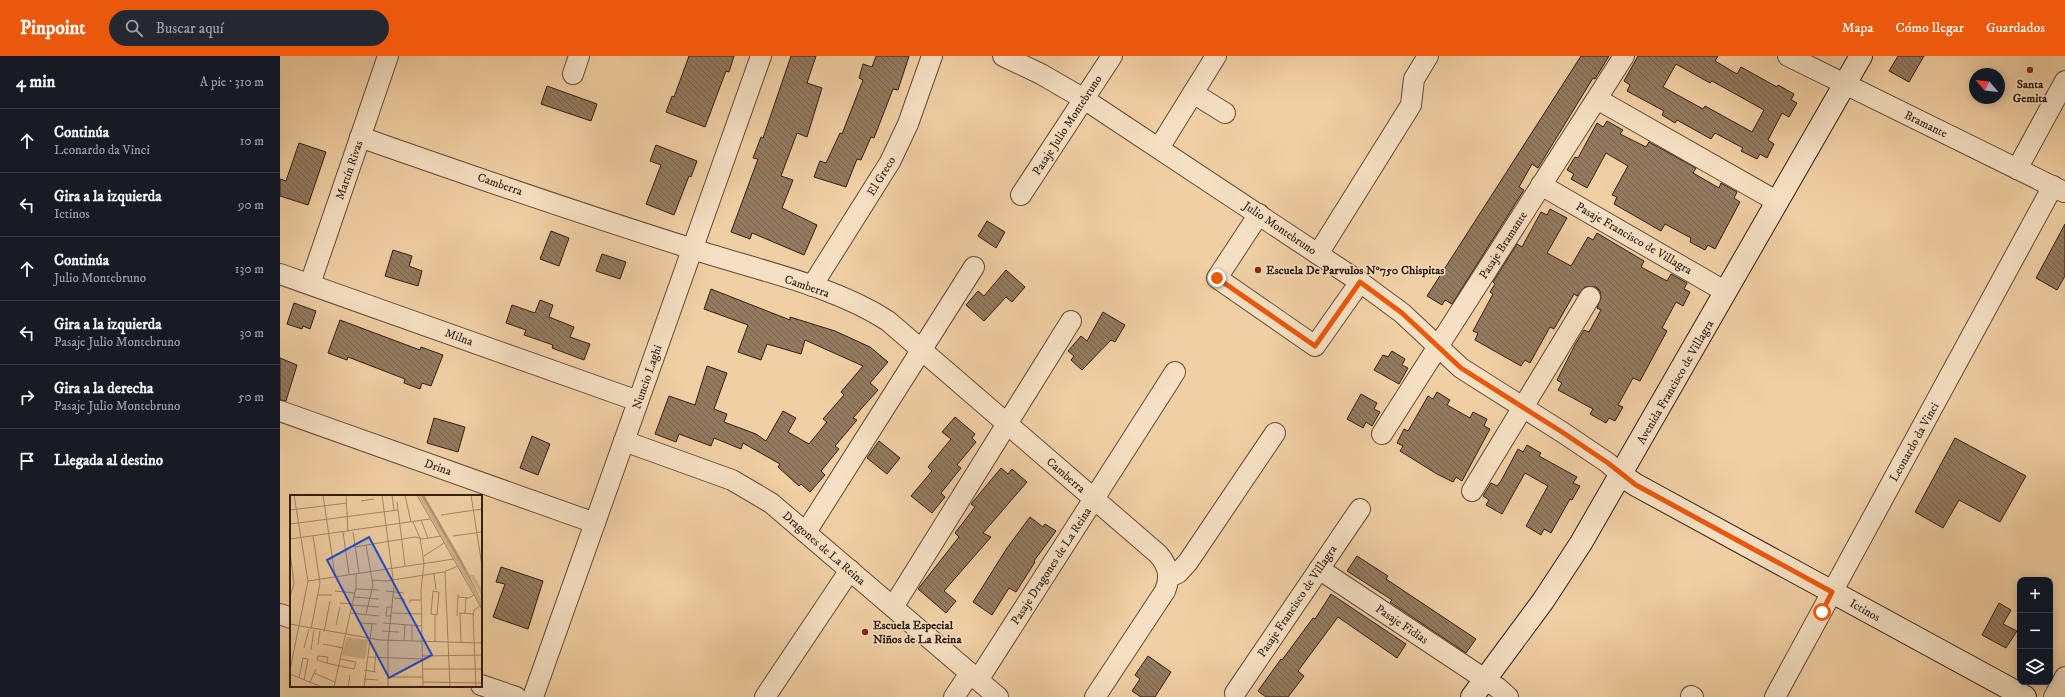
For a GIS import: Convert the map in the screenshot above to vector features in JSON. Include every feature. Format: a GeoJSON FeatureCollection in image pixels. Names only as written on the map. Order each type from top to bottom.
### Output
{"type":"FeatureCollection","features":[{"type":"Feature","properties":{"kind":"street","name":"Martín Rivas"},"geometry":{"type":"LineString","coordinates":[[310,284],[388,56]]}},
{"type":"Feature","properties":{"kind":"street","name":"Nuncio Laghi"},"geometry":{"type":"LineString","coordinates":[[533,697],[761,56]]}},
{"type":"Feature","properties":{"kind":"street","name":"El Greco"},"geometry":{"type":"LineString","coordinates":[[812,286],[890,162],[908,124],[932,56]]}},
{"type":"Feature","properties":{"kind":"street","name":"Julio Montebruno"},"geometry":{"type":"LineString","coordinates":[[1003,56],[1041,74],[1084,99],[1360,282],[1402,313],[1438,347],[1478,380],[1524,407],[1608,463],[1621,475]]}},
{"type":"Feature","properties":{"kind":"street","name":"Pasaje Julio Montebruno"},"geometry":{"type":"LineString","coordinates":[[1021,195],[1112,56]]}},
{"type":"Feature","properties":{"kind":"street"},"geometry":{"type":"LineString","coordinates":[[1159,148],[1216,56]]}},
{"type":"Feature","properties":{"kind":"street"},"geometry":{"type":"LineString","coordinates":[[1318,254],[1411,106],[1414,80],[1428,56]]}},
{"type":"Feature","properties":{"kind":"street","name":"Pasaje Bramante"},"geometry":{"type":"LineString","coordinates":[[1382,434],[1624,56]]}},
{"type":"Feature","properties":{"kind":"street","name":"Bramante"},"geometry":{"type":"LineString","coordinates":[[1788,56],[2059,189]]}},
{"type":"Feature","properties":{"kind":"street","name":"Avenida Francisco de Villagra"},"geometry":{"type":"LineString","coordinates":[[1472,697],[1564,572],[1861,56]]}},
{"type":"Feature","properties":{"kind":"street"},"geometry":{"type":"LineString","coordinates":[[2017,169],[2065,81]]}},
{"type":"Feature","properties":{"kind":"street"},"geometry":{"type":"LineString","coordinates":[[1193,93],[1225,113]]}},
{"type":"Feature","properties":{"kind":"street"},"geometry":{"type":"LineString","coordinates":[[1597,98],[1778,202]]}},
{"type":"Feature","properties":{"kind":"street","name":"Camberra"},"geometry":{"type":"LineString","coordinates":[[360,137],[692,249],[812,286],[873,311],[922,348],[1162,559],[1166,564],[1169,577]]}},
{"type":"Feature","properties":{"kind":"street","name":"Pasaje Francisco de Villagra"},"geometry":{"type":"LineString","coordinates":[[1541,185],[1726,292]]}},
{"type":"Feature","properties":{"kind":"street","name":"Leonardo da Vinci"},"geometry":{"type":"LineString","coordinates":[[1775,697],[1832,592],[2059,189]]}},
{"type":"Feature","properties":{"kind":"street"},"geometry":{"type":"LineString","coordinates":[[1259,214],[1217,278],[1315,346],[1360,282]]}},
{"type":"Feature","properties":{"kind":"street"},"geometry":{"type":"LineString","coordinates":[[806,532],[974,267]]}},
{"type":"Feature","properties":{"kind":"street","name":"Milna"},"geometry":{"type":"LineString","coordinates":[[280,274],[638,401]]}},
{"type":"Feature","properties":{"kind":"street"},"geometry":{"type":"LineString","coordinates":[[1472,491],[1590,297]]}},
{"type":"Feature","properties":{"kind":"street"},"geometry":{"type":"LineString","coordinates":[[893,607],[1071,321]]}},
{"type":"Feature","properties":{"kind":"street","name":"Pasaje Dragones de La Reina"},"geometry":{"type":"LineString","coordinates":[[954,697],[974,677],[1094,499],[1175,372]]}},
{"type":"Feature","properties":{"kind":"street","name":"Drina"},"geometry":{"type":"LineString","coordinates":[[280,412],[595,523]]}},
{"type":"Feature","properties":{"kind":"street"},"geometry":{"type":"LineString","coordinates":[[1095,697],[1165,591],[1169,577],[1178,573],[1188,562],[1275,433]]}},
{"type":"Feature","properties":{"kind":"street","name":"Dragones de La Reina"},"geometry":{"type":"LineString","coordinates":[[624,441],[732,480],[771,503],[998,697]]}},
{"type":"Feature","properties":{"kind":"street","name":"Ictinos"},"geometry":{"type":"LineString","coordinates":[[1621,475],[1636,485],[2025,697]]}},
{"type":"Feature","properties":{"kind":"street","name":"Pasaje Francisco de Villagra"},"geometry":{"type":"LineString","coordinates":[[1235,693],[1360,509]]}},
{"type":"Feature","properties":{"kind":"street","name":"Pasaje Fidias"},"geometry":{"type":"LineString","coordinates":[[1319,569],[1508,697]]}},
{"type":"Feature","properties":{"kind":"street"},"geometry":{"type":"LineString","coordinates":[[765,697],[850,570]]}},
{"type":"Feature","properties":{"kind":"street"},"geometry":{"type":"LineString","coordinates":[[280,614],[290,618]]}},
{"type":"Feature","properties":{"kind":"street"},"geometry":{"type":"LineString","coordinates":[[2054,697],[2065,677]]}},
{"type":"Feature","properties":{"kind":"street"},"geometry":{"type":"LineString","coordinates":[[482,685],[516,697]]}},
{"type":"Feature","properties":{"kind":"building"},"geometry":{"type":"Polygon","coordinates":[[[689,56],[734,56],[729,72],[726,71],[705,127],[666,112],[672,96],[674,97],[689,56]]]}},
{"type":"Feature","properties":{"kind":"building"},"geometry":{"type":"Polygon","coordinates":[[[791,56],[816,56],[807,83],[822,88],[807,137],[797,133],[781,176],[793,180],[782,208],[817,225],[804,255],[752,233],[750,239],[731,232],[758,159],[753,158],[761,137],[763,138],[791,56]]]}},
{"type":"Feature","properties":{"kind":"building"},"geometry":{"type":"Polygon","coordinates":[[[876,56],[909,56],[898,90],[893,89],[874,138],[871,137],[861,160],[857,159],[846,187],[814,177],[820,161],[826,163],[840,133],[842,134],[863,80],[859,78],[863,64],[872,67],[876,56]]]}},
{"type":"Feature","properties":{"kind":"building"},"geometry":{"type":"Polygon","coordinates":[[[1581,56],[1609,56],[1595,79],[1593,78],[1538,168],[1532,164],[1519,187],[1524,190],[1452,304],[1445,300],[1442,305],[1427,296],[1581,56]]]}},
{"type":"Feature","properties":{"kind":"building"},"geometry":{"type":"Polygon","coordinates":[[[1638,56],[1718,56],[1715,61],[1737,74],[1741,67],[1777,87],[1778,85],[1794,94],[1791,100],[1797,103],[1789,117],[1782,113],[1768,140],[1774,144],[1767,158],[1760,154],[1757,159],[1741,151],[1743,148],[1715,133],[1711,139],[1677,120],[1675,123],[1662,115],[1664,111],[1627,91],[1630,85],[1624,81],[1638,56]],[[1676,64],[1663,87],[1703,109],[1705,106],[1752,132],[1764,110],[1712,81],[1710,83],[1676,64]]]}},
{"type":"Feature","properties":{"kind":"building"},"geometry":{"type":"Polygon","coordinates":[[[1898,56],[1924,56],[1909,82],[1889,71],[1898,56]]]}},
{"type":"Feature","properties":{"kind":"building"},"geometry":{"type":"Polygon","coordinates":[[[547,86],[597,104],[591,121],[541,104],[547,86]]]}},
{"type":"Feature","properties":{"kind":"building"},"geometry":{"type":"Polygon","coordinates":[[[1607,121],[1623,130],[1620,134],[1646,147],[1649,142],[1696,168],[1693,173],[1719,188],[1721,183],[1737,192],[1734,198],[1740,202],[1715,249],[1708,245],[1705,250],[1690,242],[1691,238],[1665,224],[1661,231],[1614,204],[1617,197],[1612,195],[1628,166],[1606,153],[1587,188],[1571,179],[1574,174],[1567,170],[1575,157],[1578,158],[1597,123],[1603,127],[1607,121]]]}},
{"type":"Feature","properties":{"kind":"building"},"geometry":{"type":"Polygon","coordinates":[[[299,143],[326,152],[308,205],[280,196],[280,179],[286,181],[299,143]]]}},
{"type":"Feature","properties":{"kind":"building"},"geometry":{"type":"Polygon","coordinates":[[[656,145],[697,161],[691,177],[689,176],[674,215],[646,204],[661,165],[650,161],[656,145]]]}},
{"type":"Feature","properties":{"kind":"building"},"geometry":{"type":"Polygon","coordinates":[[[1550,209],[1567,218],[1547,253],[1571,266],[1588,237],[1593,240],[1597,233],[1644,261],[1641,267],[1667,281],[1671,274],[1687,283],[1684,289],[1690,292],[1683,306],[1676,302],[1662,328],[1667,331],[1640,381],[1633,378],[1618,405],[1623,407],[1615,421],[1609,418],[1606,423],[1590,414],[1593,409],[1558,390],[1562,383],[1557,380],[1576,343],[1584,330],[1589,332],[1601,310],[1597,308],[1601,297],[1600,291],[1596,287],[1585,287],[1577,296],[1574,294],[1554,329],[1550,327],[1530,363],[1525,360],[1521,366],[1475,340],[1478,333],[1473,331],[1493,294],[1490,292],[1495,284],[1493,282],[1517,244],[1522,247],[1541,212],[1547,215],[1550,209]]]}},
{"type":"Feature","properties":{"kind":"building"},"geometry":{"type":"Polygon","coordinates":[[[987,221],[1005,232],[996,248],[978,236],[987,221]]]}},
{"type":"Feature","properties":{"kind":"building"},"geometry":{"type":"Polygon","coordinates":[[[2065,224],[2065,276],[2057,290],[2036,278],[2065,224]]]}},
{"type":"Feature","properties":{"kind":"building"},"geometry":{"type":"Polygon","coordinates":[[[551,231],[569,238],[559,266],[540,259],[551,231]]]}},
{"type":"Feature","properties":{"kind":"building"},"geometry":{"type":"Polygon","coordinates":[[[393,250],[412,256],[409,266],[422,271],[418,286],[385,276],[393,250]]]}},
{"type":"Feature","properties":{"kind":"building"},"geometry":{"type":"Polygon","coordinates":[[[602,254],[626,262],[620,279],[596,271],[602,254]]]}},
{"type":"Feature","properties":{"kind":"building"},"geometry":{"type":"Polygon","coordinates":[[[1006,270],[1025,287],[1012,302],[1006,297],[984,321],[966,305],[978,291],[984,296],[1006,270]]]}},
{"type":"Feature","properties":{"kind":"building"},"geometry":{"type":"Polygon","coordinates":[[[711,289],[790,320],[790,317],[835,331],[870,347],[888,362],[870,383],[878,390],[853,418],[857,420],[835,446],[839,449],[821,471],[825,475],[810,492],[801,484],[799,486],[778,467],[780,464],[743,443],[741,449],[714,438],[711,446],[679,434],[676,442],[655,434],[669,396],[695,405],[707,366],[727,373],[714,409],[727,414],[724,422],[756,434],[766,441],[783,411],[796,418],[788,432],[809,444],[827,422],[823,419],[844,395],[841,392],[863,366],[805,340],[801,354],[767,344],[761,360],[738,352],[748,325],[704,309],[711,289]]]}},
{"type":"Feature","properties":{"kind":"building"},"geometry":{"type":"Polygon","coordinates":[[[540,300],[553,305],[549,317],[574,327],[570,337],[590,344],[584,360],[552,348],[553,345],[524,335],[526,330],[506,323],[512,305],[535,313],[540,300]]]}},
{"type":"Feature","properties":{"kind":"building"},"geometry":{"type":"Polygon","coordinates":[[[294,303],[316,311],[310,329],[303,326],[302,329],[287,324],[294,303]]]}},
{"type":"Feature","properties":{"kind":"building"},"geometry":{"type":"Polygon","coordinates":[[[1103,312],[1125,325],[1115,342],[1111,340],[1082,370],[1071,360],[1074,356],[1068,351],[1081,336],[1087,341],[1103,312]]]}},
{"type":"Feature","properties":{"kind":"building"},"geometry":{"type":"Polygon","coordinates":[[[340,320],[420,350],[421,347],[443,355],[431,386],[422,383],[420,389],[404,383],[405,379],[348,357],[347,360],[328,353],[340,320]]]}},
{"type":"Feature","properties":{"kind":"building"},"geometry":{"type":"Polygon","coordinates":[[[1392,351],[1405,359],[1402,365],[1408,368],[1399,384],[1374,370],[1383,355],[1388,357],[1392,351]]]}},
{"type":"Feature","properties":{"kind":"building"},"geometry":{"type":"Polygon","coordinates":[[[280,358],[297,365],[286,401],[280,400],[280,358]]]}},
{"type":"Feature","properties":{"kind":"building"},"geometry":{"type":"Polygon","coordinates":[[[1437,392],[1450,400],[1447,405],[1470,418],[1473,412],[1487,419],[1484,426],[1490,429],[1462,481],[1456,477],[1453,482],[1437,474],[1400,451],[1403,446],[1397,443],[1404,429],[1408,431],[1428,396],[1433,399],[1437,392]]]}},
{"type":"Feature","properties":{"kind":"building"},"geometry":{"type":"Polygon","coordinates":[[[1361,394],[1377,403],[1374,409],[1380,412],[1372,426],[1366,422],[1363,428],[1347,419],[1361,394]]]}},
{"type":"Feature","properties":{"kind":"building"},"geometry":{"type":"Polygon","coordinates":[[[955,417],[975,434],[972,438],[976,442],[957,465],[961,468],[941,493],[945,497],[932,513],[911,496],[932,471],[928,467],[951,439],[942,432],[955,417]]]}},
{"type":"Feature","properties":{"kind":"building"},"geometry":{"type":"Polygon","coordinates":[[[434,418],[465,427],[458,452],[427,443],[434,418]]]}},
{"type":"Feature","properties":{"kind":"building"},"geometry":{"type":"Polygon","coordinates":[[[532,436],[550,444],[538,475],[520,468],[532,436]]]}},
{"type":"Feature","properties":{"kind":"building"},"geometry":{"type":"Polygon","coordinates":[[[1955,438],[2026,476],[2000,522],[1959,500],[1943,528],[1915,512],[1955,438]]]}},
{"type":"Feature","properties":{"kind":"building"},"geometry":{"type":"Polygon","coordinates":[[[879,441],[900,458],[887,474],[867,458],[879,441]]]}},
{"type":"Feature","properties":{"kind":"building"},"geometry":{"type":"Polygon","coordinates":[[[1527,445],[1541,453],[1539,456],[1577,477],[1573,483],[1580,486],[1572,500],[1570,499],[1551,533],[1544,529],[1541,535],[1526,526],[1548,486],[1525,473],[1502,514],[1486,505],[1489,500],[1483,496],[1491,483],[1497,486],[1501,481],[1518,449],[1523,452],[1527,445]]]}},
{"type":"Feature","properties":{"kind":"building"},"geometry":{"type":"Polygon","coordinates":[[[1001,468],[1008,474],[1012,469],[1027,482],[983,533],[991,537],[944,591],[956,601],[946,613],[918,589],[959,537],[955,533],[975,507],[971,504],[1001,468]]]}},
{"type":"Feature","properties":{"kind":"building"},"geometry":{"type":"Polygon","coordinates":[[[1030,517],[1043,527],[1045,524],[1056,531],[1034,561],[1035,562],[1016,592],[1009,588],[992,615],[973,602],[1007,548],[1030,517]]]}},
{"type":"Feature","properties":{"kind":"building"},"geometry":{"type":"Polygon","coordinates":[[[1357,556],[1388,576],[1386,579],[1476,639],[1466,653],[1390,602],[1392,600],[1347,571],[1357,556]]]}},
{"type":"Feature","properties":{"kind":"building"},"geometry":{"type":"Polygon","coordinates":[[[501,567],[543,581],[528,629],[493,617],[505,584],[496,582],[501,567]]]}},
{"type":"Feature","properties":{"kind":"building"},"geometry":{"type":"Polygon","coordinates":[[[1331,594],[1406,644],[1397,658],[1338,617],[1298,671],[1304,676],[1288,697],[1266,697],[1258,691],[1313,618],[1315,619],[1331,594]]]}},
{"type":"Feature","properties":{"kind":"building"},"geometry":{"type":"Polygon","coordinates":[[[1999,603],[2011,610],[2003,624],[2017,631],[2006,648],[1982,635],[1999,603]]]}},
{"type":"Feature","properties":{"kind":"building"},"geometry":{"type":"Polygon","coordinates":[[[1148,656],[1171,672],[1155,697],[1141,697],[1132,691],[1140,679],[1135,675],[1148,656]]]}},
{"type":"Feature","properties":{"kind":"place","name":"Santa Gemita"},"geometry":{"type":"Point","coordinates":[2030,70]}},
{"type":"Feature","properties":{"kind":"place","name":"Escuela De Parvulos N°750 Chispitas"},"geometry":{"type":"Point","coordinates":[1258,270]}},
{"type":"Feature","properties":{"kind":"place","name":"Escuela Especial Niños de La Reina"},"geometry":{"type":"Point","coordinates":[865,632]}},
{"type":"Feature","properties":{"kind":"route"},"geometry":{"type":"LineString","coordinates":[[1217,278],[1315,346],[1360,282],[1402,313],[1461,368],[1562,432],[1608,463],[1621,475],[1636,485],[1832,592],[1822,612]]}}]}
